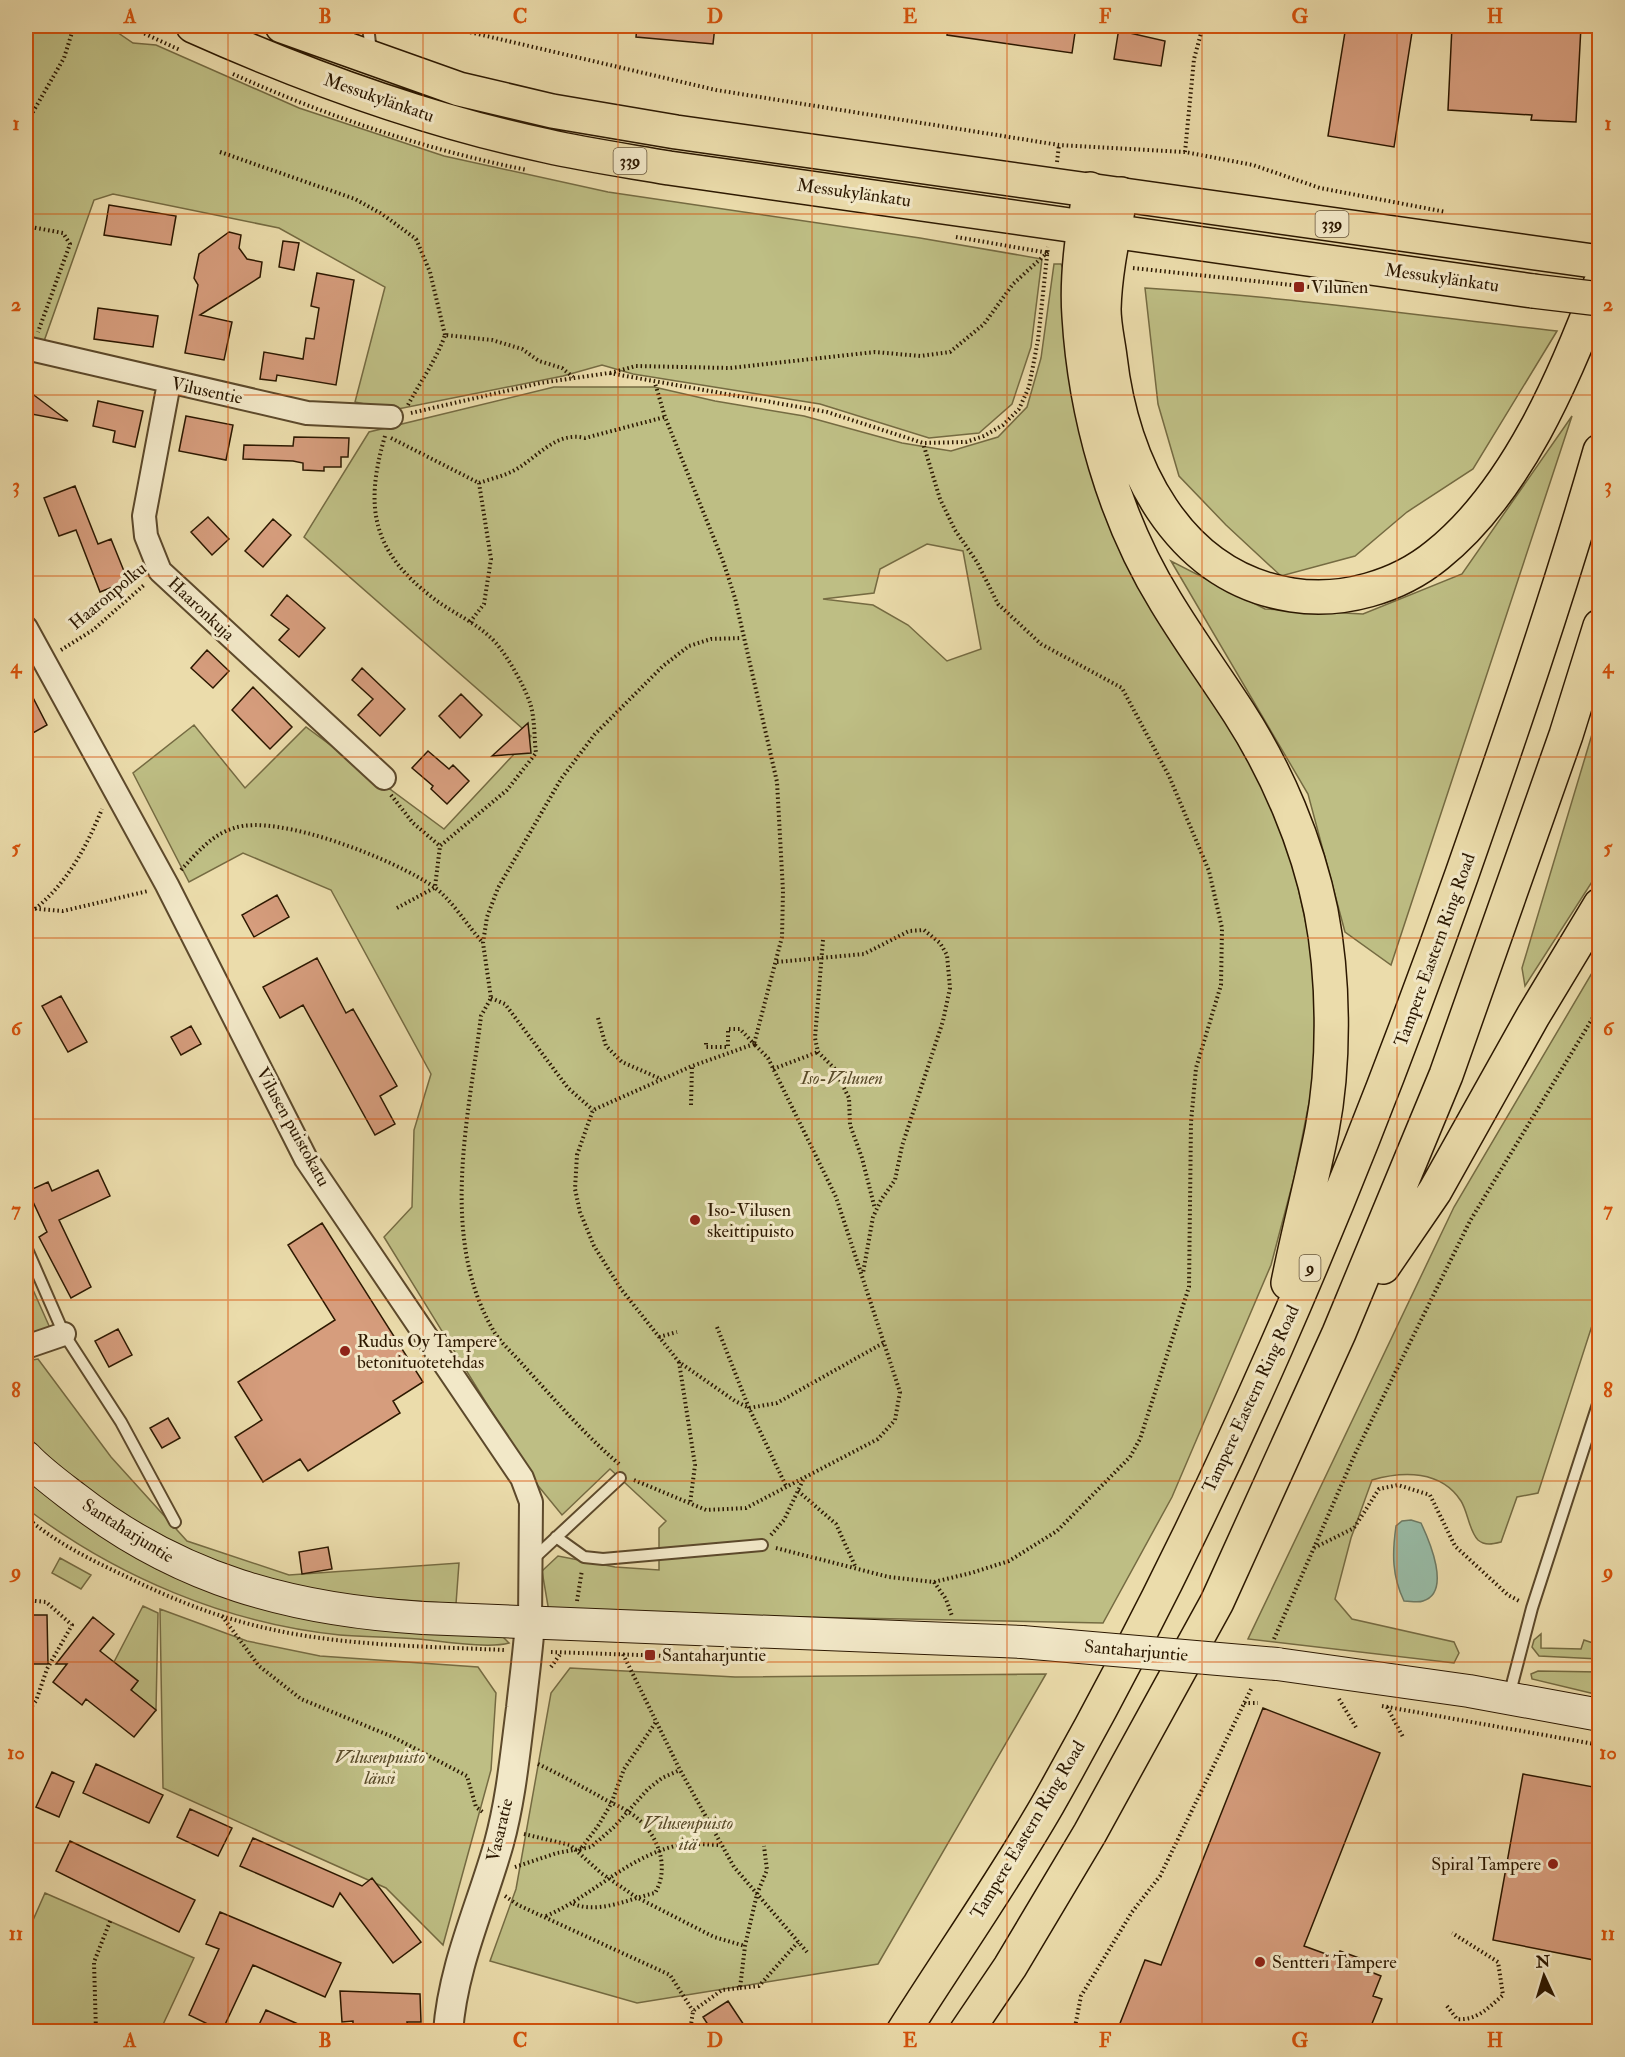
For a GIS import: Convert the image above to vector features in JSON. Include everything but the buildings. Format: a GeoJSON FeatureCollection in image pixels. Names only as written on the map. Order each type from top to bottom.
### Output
{"type":"FeatureCollection","features":[{"type":"Feature","properties":{"kind":"main road","name":"Messukylänkatu"},"geometry":{"type":"LineString","coordinates":[[193,26],[266,58],[360,94],[446,121],[548,147],[1049,236],[1100,227],[1599,299]]}},
{"type":"Feature","properties":{"kind":"main road","name":"Messukylänkatu"},"geometry":{"type":"LineString","coordinates":[[282,26],[459,89],[552,111],[676,132],[1055,183],[1599,262]]}},
{"type":"Feature","properties":{"kind":"main road"},"geometry":{"type":"LineString","coordinates":[[1106,192],[1100,227],[1104,310],[1114,392],[1139,468],[1157,502],[1177,532],[1222,571],[1251,585],[1306,597],[1362,592],[1388,584],[1437,556],[1458,536],[1502,483],[1532,435],[1599,284]]}},
{"type":"Feature","properties":{"kind":"main road"},"geometry":{"type":"LineString","coordinates":[[1100,227],[1080,260],[1078,315],[1094,420],[1110,477],[1143,561],[1268,763],[1308,862],[1321,910],[1328,962],[1330,1009],[1322,1128],[1274,1355]]}},
{"type":"Feature","properties":{"kind":"main road","name":"Tampere Eastern Ring Road"},"geometry":{"type":"LineString","coordinates":[[903,2031],[1046,1806],[1158,1598],[1274,1355],[1396,1058],[1533,670],[1599,451]]}},
{"type":"Feature","properties":{"kind":"main road"},"geometry":{"type":"LineString","coordinates":[[966,2031],[1010,1967],[1090,1833],[1217,1602],[1339,1333],[1446,1075],[1566,735],[1599,627]]}},
{"type":"Feature","properties":{"kind":"main road"},"geometry":{"type":"LineString","coordinates":[[1339,1333],[1435,1191],[1533,1016],[1599,905]]}},
{"type":"Feature","properties":{"kind":"main road","name":"Santaharjuntie"},"geometry":{"type":"LineString","coordinates":[[26,1457],[102,1519],[157,1553],[218,1580],[255,1592],[343,1611],[530,1623],[1022,1641],[1268,1663],[1509,1698],[1599,1715]]}},
{"type":"Feature","properties":{"kind":"street","name":"Vilusentie"},"geometry":{"type":"LineString","coordinates":[[29,349],[307,413],[393,422]]}},
{"type":"Feature","properties":{"kind":"street","name":"Haaronkuja"},"geometry":{"type":"LineString","coordinates":[[169,383],[144,516],[146,536],[160,570],[384,778]]}},
{"type":"Feature","properties":{"kind":"street","name":"Vilusen puistokatu"},"geometry":{"type":"LineString","coordinates":[[26,628],[34,666],[112,784],[167,885],[306,1159],[522,1479],[531,1502],[530,1623]]}},
{"type":"Feature","properties":{"kind":"street"},"geometry":{"type":"LineString","coordinates":[[26,1347],[64,1335]]}},
{"type":"Feature","properties":{"kind":"street","name":"Vasaratie"},"geometry":{"type":"LineString","coordinates":[[448,2031],[454,1983],[462,1952],[503,1827],[517,1745],[530,1623]]}},
{"type":"Feature","properties":{"kind":"lane"},"geometry":{"type":"LineString","coordinates":[[368,26],[372,58]]}},
{"type":"Feature","properties":{"kind":"lane"},"geometry":{"type":"LineString","coordinates":[[26,1248],[64,1335],[121,1422],[175,1522]]}},
{"type":"Feature","properties":{"kind":"lane"},"geometry":{"type":"LineString","coordinates":[[1509,1698],[1533,1608],[1599,1398]]}},
{"type":"Feature","properties":{"kind":"lane"},"geometry":{"type":"LineString","coordinates":[[531,1560],[625,1476]]}},
{"type":"Feature","properties":{"kind":"lane"},"geometry":{"type":"LineString","coordinates":[[556,1537],[584,1557],[603,1558],[762,1545]]}},
{"type":"Feature","properties":{"kind":"path"},"geometry":{"type":"LineString","coordinates":[[26,124],[64,58],[74,26]]}},
{"type":"Feature","properties":{"kind":"path"},"geometry":{"type":"LineString","coordinates":[[444,26],[716,90],[1059,145],[1185,152],[1253,165],[1320,188],[1454,215]]}},
{"type":"Feature","properties":{"kind":"path"},"geometry":{"type":"LineString","coordinates":[[1185,152],[1194,59],[1203,26]]}},
{"type":"Feature","properties":{"kind":"path"},"geometry":{"type":"LineString","coordinates":[[1055,183],[1059,145]]}},
{"type":"Feature","properties":{"kind":"path"},"geometry":{"type":"LineString","coordinates":[[220,152],[355,199],[382,214],[416,238],[430,272],[445,336],[437,357],[393,422],[373,484],[374,511],[382,540],[399,567],[433,598],[491,637],[502,650],[530,704],[536,753],[507,790],[440,846],[435,887]]}},
{"type":"Feature","properties":{"kind":"path"},"geometry":{"type":"LineString","coordinates":[[26,226],[63,233],[70,244],[29,349]]}},
{"type":"Feature","properties":{"kind":"path"},"geometry":{"type":"LineString","coordinates":[[609,373],[827,412],[923,443],[966,442],[984,436],[1003,424],[1019,409],[1029,387],[1049,236]]}},
{"type":"Feature","properties":{"kind":"path"},"geometry":{"type":"LineString","coordinates":[[393,422],[540,383],[609,373],[636,366],[730,368],[875,352],[920,356],[950,352],[984,324],[1049,236]]}},
{"type":"Feature","properties":{"kind":"path"},"geometry":{"type":"LineString","coordinates":[[445,336],[492,340],[522,349],[539,361],[562,368],[573,378]]}},
{"type":"Feature","properties":{"kind":"path"},"geometry":{"type":"LineString","coordinates":[[655,383],[665,417],[723,561],[735,598],[742,638],[777,782],[783,891],[782,937],[754,1044]]}},
{"type":"Feature","properties":{"kind":"path"},"geometry":{"type":"LineString","coordinates":[[393,422],[436,459],[479,483],[514,471],[562,438],[574,435],[585,438],[665,417]]}},
{"type":"Feature","properties":{"kind":"path"},"geometry":{"type":"LineString","coordinates":[[804,1478],[784,1520],[762,1545],[889,1577],[934,1582],[1009,1561],[1058,1531],[1130,1457],[1140,1439],[1189,1287],[1192,1111],[1196,1068],[1221,985],[1223,960],[1222,928],[1209,871],[1148,733],[1122,688],[1041,644],[998,604],[977,562],[955,530],[940,500],[923,443]]}},
{"type":"Feature","properties":{"kind":"path"},"geometry":{"type":"LineString","coordinates":[[470,622],[484,604],[491,559],[479,483]]}},
{"type":"Feature","properties":{"kind":"path","name":"Haaronpolku"},"geometry":{"type":"LineString","coordinates":[[34,666],[93,630],[160,570]]}},
{"type":"Feature","properties":{"kind":"path"},"geometry":{"type":"LineString","coordinates":[[622,1466],[590,1439],[492,1330],[477,1296],[466,1254],[462,1206],[466,1141],[481,1016],[491,999],[483,943],[487,917],[498,888],[561,779],[595,734],[638,688],[689,646],[711,639],[742,638]]}},
{"type":"Feature","properties":{"kind":"path"},"geometry":{"type":"LineString","coordinates":[[384,778],[393,800],[440,846]]}},
{"type":"Feature","properties":{"kind":"path"},"geometry":{"type":"LineString","coordinates":[[35,909],[49,897],[80,859],[112,784]]}},
{"type":"Feature","properties":{"kind":"path"},"geometry":{"type":"LineString","coordinates":[[26,908],[63,911],[87,908],[167,885],[201,848],[218,835],[255,823],[281,826],[356,848],[435,887],[483,943]]}},
{"type":"Feature","properties":{"kind":"path"},"geometry":{"type":"LineString","coordinates":[[397,908],[435,887]]}},
{"type":"Feature","properties":{"kind":"path"},"geometry":{"type":"LineString","coordinates":[[777,962],[864,954],[909,931],[924,930],[940,943],[947,955],[950,988],[943,1021],[902,1146],[895,1180],[876,1211],[862,1274]]}},
{"type":"Feature","properties":{"kind":"path"},"geometry":{"type":"LineString","coordinates":[[823,940],[814,1022],[818,1052],[834,1068],[849,1098],[852,1135],[862,1158],[876,1211]]}},
{"type":"Feature","properties":{"kind":"path"},"geometry":{"type":"LineString","coordinates":[[491,999],[505,1004],[568,1088],[593,1110]]}},
{"type":"Feature","properties":{"kind":"path"},"geometry":{"type":"LineString","coordinates":[[1074,2031],[1081,1996],[1132,1912],[1160,1876],[1244,1703],[1268,1663],[1355,1454],[1470,1221],[1599,1006]]}},
{"type":"Feature","properties":{"kind":"path"},"geometry":{"type":"LineString","coordinates":[[598,1018],[606,1046],[622,1062],[662,1080]]}},
{"type":"Feature","properties":{"kind":"path"},"geometry":{"type":"LineString","coordinates":[[625,1476],[706,1510],[746,1508],[878,1439],[895,1420],[900,1392],[836,1197],[768,1058],[740,1029],[728,1029],[728,1047],[706,1047],[706,1043]]}},
{"type":"Feature","properties":{"kind":"path"},"geometry":{"type":"LineString","coordinates":[[754,1044],[692,1066],[593,1110],[577,1155],[575,1189],[580,1212],[594,1246],[621,1289],[679,1362],[735,1401],[749,1408],[777,1403],[885,1342]]}},
{"type":"Feature","properties":{"kind":"path"},"geometry":{"type":"LineString","coordinates":[[773,1069],[818,1052]]}},
{"type":"Feature","properties":{"kind":"path"},"geometry":{"type":"LineString","coordinates":[[691,1105],[692,1066]]}},
{"type":"Feature","properties":{"kind":"path"},"geometry":{"type":"LineString","coordinates":[[717,1327],[749,1408],[786,1486]]}},
{"type":"Feature","properties":{"kind":"path"},"geometry":{"type":"LineString","coordinates":[[659,1337],[677,1332]]}},
{"type":"Feature","properties":{"kind":"path"},"geometry":{"type":"LineString","coordinates":[[679,1362],[695,1465],[690,1504]]}},
{"type":"Feature","properties":{"kind":"path"},"geometry":{"type":"LineString","coordinates":[[625,1476],[638,1480]]}},
{"type":"Feature","properties":{"kind":"path"},"geometry":{"type":"LineString","coordinates":[[1314,1548],[1354,1528],[1379,1490],[1398,1485],[1430,1496],[1455,1546],[1508,1595],[1533,1608]]}},
{"type":"Feature","properties":{"kind":"path"},"geometry":{"type":"LineString","coordinates":[[798,1491],[836,1524],[856,1569]]}},
{"type":"Feature","properties":{"kind":"path"},"geometry":{"type":"LineString","coordinates":[[576,1605],[584,1557]]}},
{"type":"Feature","properties":{"kind":"path"},"geometry":{"type":"LineString","coordinates":[[934,1582],[946,1599],[952,1616],[970,1638]]}},
{"type":"Feature","properties":{"kind":"path"},"geometry":{"type":"LineString","coordinates":[[26,1600],[46,1602],[72,1625],[47,1669],[36,1701],[26,1713]]}},
{"type":"Feature","properties":{"kind":"path"},"geometry":{"type":"LineString","coordinates":[[222,1616],[259,1666],[301,1699],[393,1737],[467,1776],[476,1807],[503,1827],[570,1845],[636,1898],[714,1937],[745,1946]]}},
{"type":"Feature","properties":{"kind":"path"},"geometry":{"type":"LineString","coordinates":[[623,1654],[680,1770],[734,1867],[807,1952]]}},
{"type":"Feature","properties":{"kind":"path"},"geometry":{"type":"LineString","coordinates":[[1346,1696],[1336,1694],[1357,1729]]}},
{"type":"Feature","properties":{"kind":"path"},"geometry":{"type":"LineString","coordinates":[[1244,1703],[1258,1703]]}},
{"type":"Feature","properties":{"kind":"path"},"geometry":{"type":"LineString","coordinates":[[1376,1705],[1599,1745]]}},
{"type":"Feature","properties":{"kind":"path"},"geometry":{"type":"LineString","coordinates":[[1387,1707],[1403,1737]]}},
{"type":"Feature","properties":{"kind":"path"},"geometry":{"type":"LineString","coordinates":[[578,1851],[612,1804],[624,1769],[656,1721]]}},
{"type":"Feature","properties":{"kind":"path"},"geometry":{"type":"LineString","coordinates":[[534,1762],[627,1810],[652,1833],[660,1852],[663,1867],[660,1885],[655,1893],[602,1907],[582,1908],[571,1903]]}},
{"type":"Feature","properties":{"kind":"path"},"geometry":{"type":"LineString","coordinates":[[509,1869],[557,1853],[591,1847],[662,1778],[680,1770]]}},
{"type":"Feature","properties":{"kind":"path"},"geometry":{"type":"LineString","coordinates":[[26,1805],[32,1808]]}},
{"type":"Feature","properties":{"kind":"path"},"geometry":{"type":"LineString","coordinates":[[546,1916],[571,1903],[607,1877],[676,1845],[721,1845]]}},
{"type":"Feature","properties":{"kind":"path"},"geometry":{"type":"LineString","coordinates":[[740,1988],[745,1946],[757,1894],[767,1869],[764,1846]]}},
{"type":"Feature","properties":{"kind":"path"},"geometry":{"type":"LineString","coordinates":[[502,1894],[518,1905],[670,1975],[693,2011],[690,2031]]}},
{"type":"Feature","properties":{"kind":"path"},"geometry":{"type":"LineString","coordinates":[[96,2031],[94,1962],[111,1919]]}},
{"type":"Feature","properties":{"kind":"path"},"geometry":{"type":"LineString","coordinates":[[1447,2006],[1457,2019],[1467,2020],[1482,2014],[1503,1995],[1498,1962],[1452,1933]]}},
{"type":"Feature","properties":{"kind":"path"},"geometry":{"type":"LineString","coordinates":[[693,2011],[723,1990],[759,1986],[798,1942]]}},
{"type":"Feature","properties":{"kind":"green space"},"geometry":{"type":"Polygon","coordinates":[[[26,26],[108,26],[133,43],[156,45],[299,108],[444,156],[608,192],[920,238],[1042,259],[1031,347],[1012,404],[979,433],[929,438],[820,404],[633,374],[602,365],[563,376],[393,410],[355,402],[385,287],[279,228],[113,194],[94,200],[43,344],[26,340],[26,26]]]}},
{"type":"Feature","properties":{"kind":"green space","name":"Iso-Vilunen"},"geometry":{"type":"Polygon","coordinates":[[[1054,264],[1061,264],[1064,271],[1070,378],[1237,737],[1285,828],[1315,965],[1314,1078],[1294,1178],[1271,1265],[1172,1497],[1103,1623],[549,1612],[542,1571],[558,1556],[615,1567],[659,1570],[659,1528],[666,1521],[610,1469],[562,1515],[535,1482],[384,1237],[412,1207],[414,1130],[431,1074],[331,890],[243,853],[189,882],[133,773],[194,725],[245,788],[306,727],[444,829],[531,736],[304,537],[369,432],[554,387],[654,387],[715,401],[804,416],[902,443],[951,451],[998,437],[1027,407],[1041,358],[1054,264]],[[927,544],[880,569],[874,593],[823,599],[873,605],[908,625],[947,661],[981,649],[963,551],[927,544]]]}},
{"type":"Feature","properties":{"kind":"green space"},"geometry":{"type":"Polygon","coordinates":[[[1145,288],[1299,301],[1557,331],[1473,469],[1407,512],[1355,556],[1281,576],[1226,525],[1179,476],[1158,404],[1145,288]]]}},
{"type":"Feature","properties":{"kind":"green space"},"geometry":{"type":"Polygon","coordinates":[[[1572,416],[1391,965],[1345,932],[1308,794],[1171,561],[1265,609],[1363,614],[1462,574],[1572,416]]]}},
{"type":"Feature","properties":{"kind":"green space"},"geometry":{"type":"Polygon","coordinates":[[[1599,711],[1599,871],[1525,986],[1522,968],[1599,711]]]}},
{"type":"Feature","properties":{"kind":"green space"},"geometry":{"type":"Polygon","coordinates":[[[1599,961],[1599,1304],[1538,1493],[1517,1497],[1501,1542],[1486,1544],[1475,1536],[1461,1501],[1443,1483],[1432,1478],[1409,1475],[1372,1480],[1351,1538],[1335,1599],[1352,1619],[1454,1642],[1459,1653],[1454,1663],[1248,1639],[1454,1207],[1599,961]]]}},
{"type":"Feature","properties":{"kind":"green space"},"geometry":{"type":"Polygon","coordinates":[[[26,1274],[50,1328],[26,1335],[26,1274]]]}},
{"type":"Feature","properties":{"kind":"green space"},"geometry":{"type":"Polygon","coordinates":[[[38,1359],[111,1457],[187,1541],[289,1575],[459,1563],[456,1604],[325,1594],[213,1565],[103,1503],[42,1451],[26,1434],[26,1361],[38,1359]]]}},
{"type":"Feature","properties":{"kind":"green space"},"geometry":{"type":"Polygon","coordinates":[[[26,1478],[79,1521],[128,1553],[190,1583],[502,1636],[509,1643],[477,1645],[340,1635],[256,1620],[215,1608],[135,1575],[60,1533],[26,1508],[26,1478]]]}},
{"type":"Feature","properties":{"kind":"green space"},"geometry":{"type":"Polygon","coordinates":[[[60,1558],[91,1575],[81,1589],[52,1573],[60,1558]]]}},
{"type":"Feature","properties":{"kind":"green space"},"geometry":{"type":"Polygon","coordinates":[[[143,1606],[158,1613],[156,1710],[131,1690],[138,1681],[114,1662],[143,1606]]]}},
{"type":"Feature","properties":{"kind":"green space","name":"Vilusenpuisto länsi"},"geometry":{"type":"Polygon","coordinates":[[[160,1609],[247,1641],[320,1656],[478,1667],[496,1693],[491,1770],[443,1945],[386,1888],[163,1788],[160,1609]]]}},
{"type":"Feature","properties":{"kind":"green space"},"geometry":{"type":"Polygon","coordinates":[[[1541,1634],[1541,1648],[1581,1649],[1584,1640],[1599,1645],[1599,1659],[1539,1656],[1532,1647],[1534,1640],[1541,1634]]]}},
{"type":"Feature","properties":{"kind":"green space","name":"Vilusenpuisto itä"},"geometry":{"type":"Polygon","coordinates":[[[570,1668],[735,1677],[1046,1674],[878,1964],[637,2003],[490,1961],[516,1889],[551,1693],[570,1668]]]}},
{"type":"Feature","properties":{"kind":"green space"},"geometry":{"type":"Polygon","coordinates":[[[1538,1671],[1599,1672],[1599,1695],[1532,1679],[1531,1674],[1538,1671]]]}},
{"type":"Feature","properties":{"kind":"green space"},"geometry":{"type":"Polygon","coordinates":[[[45,1893],[194,1958],[160,2031],[26,2031],[26,1936],[45,1893]]]}},
{"type":"Feature","properties":{"kind":"shaded area"},"geometry":{"type":"Polygon","coordinates":[[[1411,1520],[1421,1523],[1436,1565],[1436,1587],[1432,1596],[1419,1602],[1404,1601],[1397,1583],[1394,1565],[1396,1526],[1402,1521],[1411,1520]]]}},
{"type":"Feature","properties":{"kind":"place","name":"Vilunen"},"geometry":{"type":"Point","coordinates":[1299,287]}},
{"type":"Feature","properties":{"kind":"place","name":"Iso-Vilusen skeittipuisto"},"geometry":{"type":"Point","coordinates":[695,1220]}},
{"type":"Feature","properties":{"kind":"place","name":"Rudus Oy Tampere betonituotetehdas"},"geometry":{"type":"Point","coordinates":[345,1351]}},
{"type":"Feature","properties":{"kind":"place","name":"Santaharjuntie"},"geometry":{"type":"Point","coordinates":[650,1655]}},
{"type":"Feature","properties":{"kind":"place","name":"Spiral Tampere"},"geometry":{"type":"Point","coordinates":[1553,1864]}},
{"type":"Feature","properties":{"kind":"place","name":"Sentteri Tampere"},"geometry":{"type":"Point","coordinates":[1260,1962]}}]}
